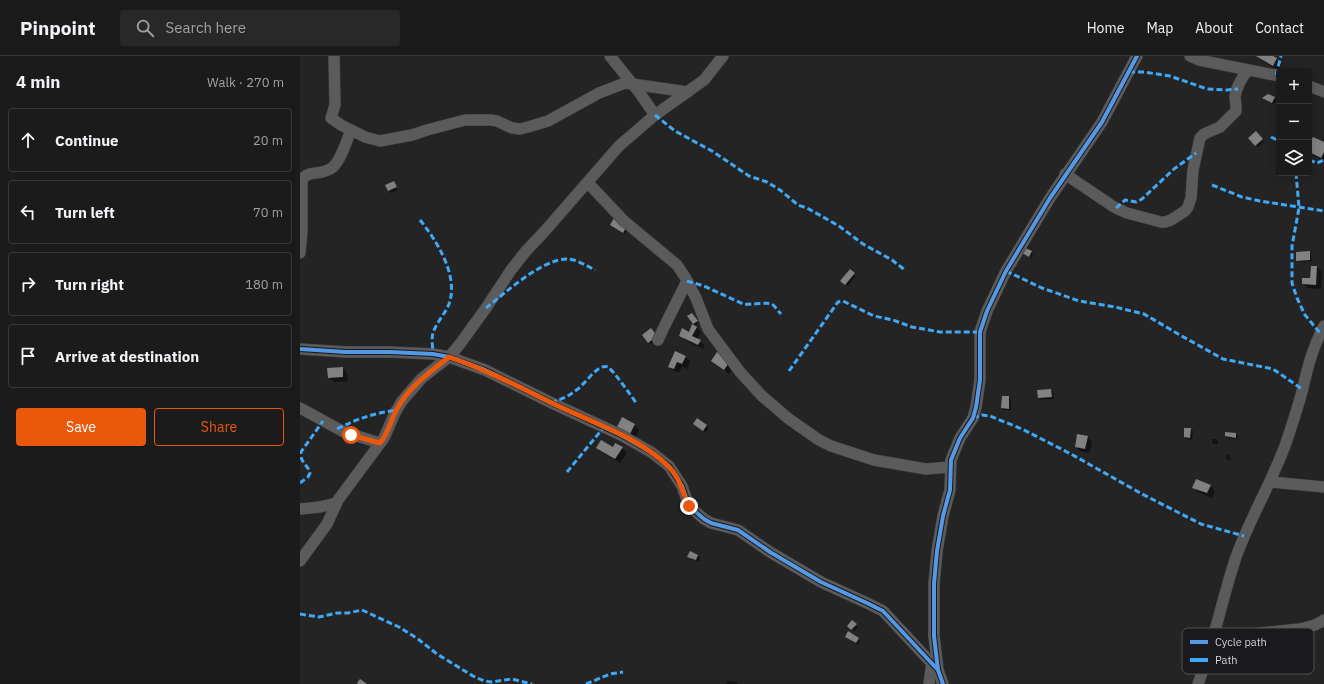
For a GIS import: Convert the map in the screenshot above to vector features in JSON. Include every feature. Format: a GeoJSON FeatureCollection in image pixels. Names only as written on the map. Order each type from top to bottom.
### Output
{"type":"FeatureCollection","features":[{"type":"Feature","properties":{"kind":"street"},"geometry":{"type":"LineString","coordinates":[[334,56],[335,105],[331,118],[365,137],[380,141],[412,135],[465,120],[494,120],[512,128],[520,129],[548,121],[599,93],[625,83],[688,92]]}},
{"type":"Feature","properties":{"kind":"street"},"geometry":{"type":"LineString","coordinates":[[610,56],[639,92],[655,115]]}},
{"type":"Feature","properties":{"kind":"street"},"geometry":{"type":"LineString","coordinates":[[300,562],[327,524],[336,503],[384,438],[402,401],[422,378],[449,357],[471,330],[510,270],[526,250],[588,183],[619,146],[655,115],[704,80],[723,56]]}},
{"type":"Feature","properties":{"kind":"street"},"geometry":{"type":"LineString","coordinates":[[929,684],[935,666],[934,584],[937,551],[943,516],[950,490],[950,467],[954,450],[975,413],[980,386],[980,332],[987,311],[1006,271],[1065,174],[1102,122],[1137,56]]}},
{"type":"Feature","properties":{"kind":"street"},"geometry":{"type":"LineString","coordinates":[[1190,56],[1199,60],[1276,75]]}},
{"type":"Feature","properties":{"kind":"street"},"geometry":{"type":"LineString","coordinates":[[1065,174],[1114,207],[1127,213],[1161,222],[1171,220],[1185,211],[1188,207],[1191,198],[1193,170],[1200,138],[1204,134],[1220,127],[1236,111],[1236,95],[1241,80],[1248,70]]}},
{"type":"Feature","properties":{"kind":"street"},"geometry":{"type":"LineString","coordinates":[[1312,87],[1324,92]]}},
{"type":"Feature","properties":{"kind":"street"},"geometry":{"type":"LineString","coordinates":[[300,253],[302,231],[302,180],[310,173],[325,172],[334,165],[351,130]]}},
{"type":"Feature","properties":{"kind":"street"},"geometry":{"type":"LineString","coordinates":[[588,183],[624,221],[677,265],[687,281],[708,329],[740,372],[762,396],[789,419],[819,440],[831,446],[874,460],[926,469],[950,467]]}},
{"type":"Feature","properties":{"kind":"street"},"geometry":{"type":"LineString","coordinates":[[658,340],[687,281]]}},
{"type":"Feature","properties":{"kind":"street"},"geometry":{"type":"LineString","coordinates":[[1216,628],[1236,557],[1244,536],[1271,482],[1293,423],[1311,354],[1324,326]]}},
{"type":"Feature","properties":{"kind":"street"},"geometry":{"type":"LineString","coordinates":[[300,349],[346,352],[433,354],[449,357],[485,370],[621,435],[651,452],[669,466],[682,486],[689,506],[704,519],[711,523],[738,530],[816,579],[883,611],[935,666],[943,684]]}},
{"type":"Feature","properties":{"kind":"street"},"geometry":{"type":"LineString","coordinates":[[300,408],[344,432],[380,443]]}},
{"type":"Feature","properties":{"kind":"street"},"geometry":{"type":"LineString","coordinates":[[1271,482],[1324,487]]}},
{"type":"Feature","properties":{"kind":"street"},"geometry":{"type":"LineString","coordinates":[[300,509],[320,507],[336,503]]}},
{"type":"Feature","properties":{"kind":"street"},"geometry":{"type":"LineString","coordinates":[[1304,628],[1315,625],[1324,620]]}},
{"type":"Feature","properties":{"kind":"street"},"geometry":{"type":"LineString","coordinates":[[1198,684],[1201,674]]}},
{"type":"Feature","properties":{"kind":"building"},"geometry":{"type":"Polygon","coordinates":[[[1256,56],[1273,56],[1277,58],[1273,66],[1256,56]]]}},
{"type":"Feature","properties":{"kind":"building"},"geometry":{"type":"Polygon","coordinates":[[[1268,94],[1275,97],[1272,103],[1262,98],[1268,94]]]}},
{"type":"Feature","properties":{"kind":"building"},"geometry":{"type":"Polygon","coordinates":[[[1256,131],[1263,139],[1255,146],[1248,138],[1256,131]]]}},
{"type":"Feature","properties":{"kind":"building"},"geometry":{"type":"Polygon","coordinates":[[[1313,137],[1324,142],[1324,152],[1321,158],[1312,154],[1313,137]]]}},
{"type":"Feature","properties":{"kind":"building"},"geometry":{"type":"Polygon","coordinates":[[[394,181],[397,187],[388,191],[385,185],[394,181]]]}},
{"type":"Feature","properties":{"kind":"building"},"geometry":{"type":"Polygon","coordinates":[[[614,218],[627,226],[623,233],[610,225],[614,218]]]}},
{"type":"Feature","properties":{"kind":"building"},"geometry":{"type":"Polygon","coordinates":[[[1025,248],[1032,251],[1029,257],[1022,253],[1025,248]]]}},
{"type":"Feature","properties":{"kind":"building"},"geometry":{"type":"Polygon","coordinates":[[[1310,251],[1310,260],[1296,261],[1296,252],[1310,251]]]}},
{"type":"Feature","properties":{"kind":"building"},"geometry":{"type":"Polygon","coordinates":[[[1311,266],[1317,266],[1316,285],[1302,284],[1302,278],[1310,278],[1311,266]]]}},
{"type":"Feature","properties":{"kind":"building"},"geometry":{"type":"Polygon","coordinates":[[[850,269],[855,273],[845,285],[840,281],[850,269]]]}},
{"type":"Feature","properties":{"kind":"building"},"geometry":{"type":"Polygon","coordinates":[[[692,313],[698,321],[693,324],[687,316],[692,313]]]}},
{"type":"Feature","properties":{"kind":"building"},"geometry":{"type":"Polygon","coordinates":[[[692,324],[697,327],[692,336],[701,340],[698,345],[679,336],[682,328],[689,332],[692,324]]]}},
{"type":"Feature","properties":{"kind":"building"},"geometry":{"type":"Polygon","coordinates":[[[651,328],[657,336],[648,343],[642,335],[651,328]]]}},
{"type":"Feature","properties":{"kind":"building"},"geometry":{"type":"Polygon","coordinates":[[[675,351],[686,356],[682,364],[677,362],[674,369],[668,367],[675,351]]]}},
{"type":"Feature","properties":{"kind":"building"},"geometry":{"type":"Polygon","coordinates":[[[717,352],[730,361],[724,370],[711,361],[717,352]]]}},
{"type":"Feature","properties":{"kind":"building"},"geometry":{"type":"Polygon","coordinates":[[[343,367],[343,377],[328,378],[327,368],[343,367]]]}},
{"type":"Feature","properties":{"kind":"building"},"geometry":{"type":"Polygon","coordinates":[[[1051,389],[1052,397],[1038,398],[1037,390],[1051,389]]]}},
{"type":"Feature","properties":{"kind":"building"},"geometry":{"type":"Polygon","coordinates":[[[1002,396],[1009,396],[1009,409],[1001,408],[1002,396]]]}},
{"type":"Feature","properties":{"kind":"building"},"geometry":{"type":"Polygon","coordinates":[[[622,417],[635,424],[629,436],[616,429],[622,417]]]}},
{"type":"Feature","properties":{"kind":"building"},"geometry":{"type":"Polygon","coordinates":[[[697,418],[707,425],[703,431],[693,424],[697,418]]]}},
{"type":"Feature","properties":{"kind":"building"},"geometry":{"type":"Polygon","coordinates":[[[1184,428],[1191,428],[1190,438],[1184,437],[1184,428]]]}},
{"type":"Feature","properties":{"kind":"building"},"geometry":{"type":"Polygon","coordinates":[[[1225,432],[1236,433],[1236,438],[1225,436],[1225,432]]]}},
{"type":"Feature","properties":{"kind":"building"},"geometry":{"type":"Polygon","coordinates":[[[1077,434],[1088,436],[1085,449],[1075,447],[1077,434]]]}},
{"type":"Feature","properties":{"kind":"building"},"geometry":{"type":"Polygon","coordinates":[[[601,440],[613,447],[615,443],[623,447],[615,459],[596,448],[601,440]]]}},
{"type":"Feature","properties":{"kind":"building"},"geometry":{"type":"Polygon","coordinates":[[[1196,479],[1211,485],[1207,493],[1192,488],[1196,479]]]}},
{"type":"Feature","properties":{"kind":"building"},"geometry":{"type":"Polygon","coordinates":[[[690,551],[698,555],[696,560],[687,557],[690,551]]]}},
{"type":"Feature","properties":{"kind":"building"},"geometry":{"type":"Polygon","coordinates":[[[852,620],[857,624],[851,630],[847,626],[852,620]]]}},
{"type":"Feature","properties":{"kind":"building"},"geometry":{"type":"Polygon","coordinates":[[[848,631],[859,638],[856,643],[845,637],[848,631]]]}},
{"type":"Feature","properties":{"kind":"building"},"geometry":{"type":"Polygon","coordinates":[[[360,679],[367,684],[358,684],[357,683],[360,679]]]}},
{"type":"Feature","properties":{"kind":"marked path"},"geometry":{"type":"LineString","coordinates":[[1278,68],[1281,56]]}},
{"type":"Feature","properties":{"kind":"marked path"},"geometry":{"type":"LineString","coordinates":[[1129,72],[1144,72],[1170,76],[1207,89],[1238,89]]}},
{"type":"Feature","properties":{"kind":"marked path"},"geometry":{"type":"LineString","coordinates":[[655,115],[675,131],[712,151],[749,176],[767,182],[780,190],[798,205],[807,208],[839,226],[863,244],[892,260],[905,270]]}},
{"type":"Feature","properties":{"kind":"marked path"},"geometry":{"type":"LineString","coordinates":[[1271,137],[1277,140]]}},
{"type":"Feature","properties":{"kind":"marked path"},"geometry":{"type":"LineString","coordinates":[[1116,208],[1125,200],[1136,202],[1142,199],[1174,169],[1196,153]]}},
{"type":"Feature","properties":{"kind":"marked path"},"geometry":{"type":"LineString","coordinates":[[1312,161],[1317,163],[1324,160]]}},
{"type":"Feature","properties":{"kind":"marked path"},"geometry":{"type":"LineString","coordinates":[[1296,176],[1299,208],[1292,246],[1292,283],[1305,315],[1320,333]]}},
{"type":"Feature","properties":{"kind":"marked path"},"geometry":{"type":"LineString","coordinates":[[1212,185],[1242,197],[1324,211]]}},
{"type":"Feature","properties":{"kind":"marked path"},"geometry":{"type":"LineString","coordinates":[[420,220],[433,238],[445,259],[451,282],[449,304],[432,335],[433,354]]}},
{"type":"Feature","properties":{"kind":"marked path"},"geometry":{"type":"LineString","coordinates":[[486,308],[524,278],[557,260],[574,260],[595,270]]}},
{"type":"Feature","properties":{"kind":"marked path"},"geometry":{"type":"LineString","coordinates":[[1006,271],[1042,288],[1079,301],[1144,314],[1223,359],[1273,369],[1302,389]]}},
{"type":"Feature","properties":{"kind":"marked path"},"geometry":{"type":"LineString","coordinates":[[687,281],[704,286],[743,304],[772,304],[781,314]]}},
{"type":"Feature","properties":{"kind":"marked path"},"geometry":{"type":"LineString","coordinates":[[789,371],[838,302],[843,301],[874,316],[893,320],[912,327],[940,332],[980,332]]}},
{"type":"Feature","properties":{"kind":"marked path"},"geometry":{"type":"LineString","coordinates":[[551,403],[571,394],[597,370],[605,366],[614,373],[637,404]]}},
{"type":"Feature","properties":{"kind":"marked path"},"geometry":{"type":"LineString","coordinates":[[337,429],[366,417],[396,410]]}},
{"type":"Feature","properties":{"kind":"marked path"},"geometry":{"type":"LineString","coordinates":[[973,418],[982,415],[990,416],[1022,429],[1201,524],[1244,536]]}},
{"type":"Feature","properties":{"kind":"marked path"},"geometry":{"type":"LineString","coordinates":[[300,483],[308,477],[310,473],[303,462],[301,452],[323,421]]}},
{"type":"Feature","properties":{"kind":"marked path"},"geometry":{"type":"LineString","coordinates":[[567,472],[604,427]]}},
{"type":"Feature","properties":{"kind":"marked path"},"geometry":{"type":"LineString","coordinates":[[300,614],[319,617],[362,610],[399,627],[418,639],[437,654],[484,681],[491,682],[512,679],[532,684]]}},
{"type":"Feature","properties":{"kind":"marked path"},"geometry":{"type":"LineString","coordinates":[[586,684],[610,674],[623,672]]}},
{"type":"Feature","properties":{"kind":"cycle path"},"geometry":{"type":"LineString","coordinates":[[943,684],[938,670],[934,636],[934,584],[937,551],[943,516],[950,490],[951,460],[960,438],[973,418],[976,407],[980,380],[980,332],[987,311],[1006,271],[1050,198],[1102,122],[1137,56]]}},
{"type":"Feature","properties":{"kind":"cycle path"},"geometry":{"type":"LineString","coordinates":[[300,349],[346,352],[433,354],[449,357],[485,370],[621,435],[651,452],[669,466],[682,486],[689,506],[704,519],[711,523],[738,530],[770,552],[821,582],[883,611],[938,670]]}},
{"type":"Feature","properties":{"kind":"route"},"geometry":{"type":"LineString","coordinates":[[351,435],[380,443],[384,438],[398,406],[402,401],[422,378],[449,357],[485,370],[621,435],[651,452],[669,466],[674,472],[682,486],[689,506]]}}]}
